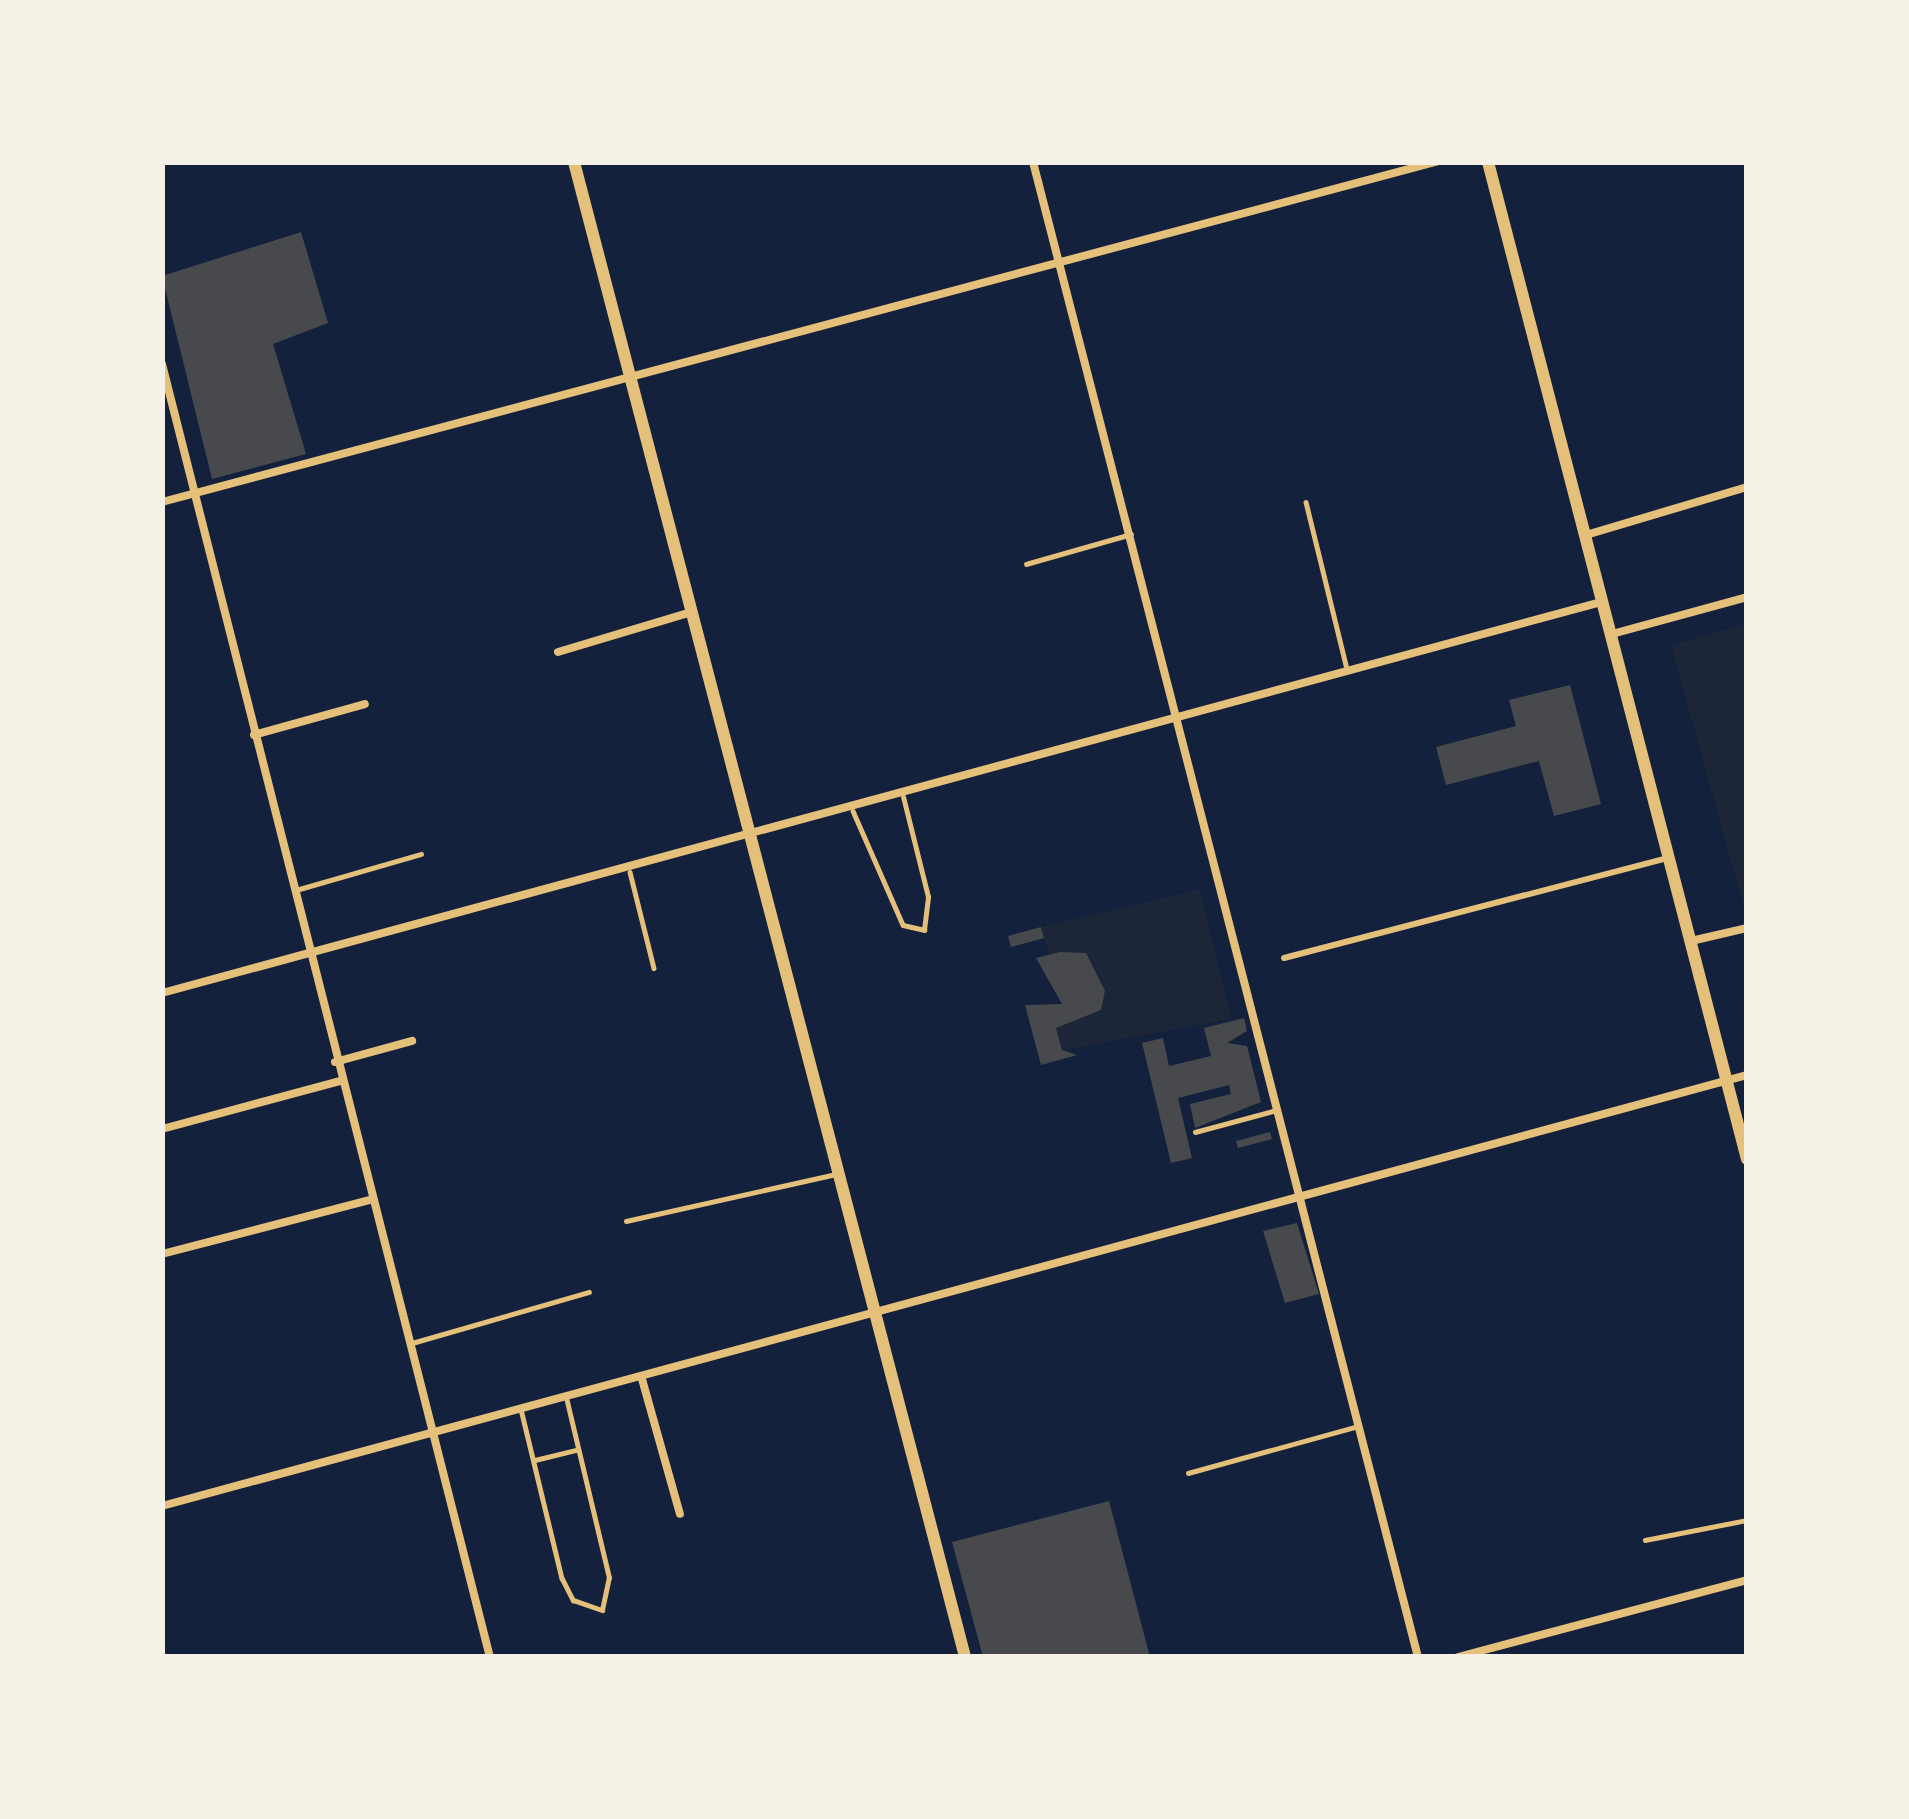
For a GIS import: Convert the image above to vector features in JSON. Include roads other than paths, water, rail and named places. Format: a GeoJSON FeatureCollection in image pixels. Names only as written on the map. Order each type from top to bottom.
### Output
{"type":"FeatureCollection","features":[{"type":"Feature","properties":{"kind":"main road"},"geometry":{"type":"LineString","coordinates":[[574,162],[872,1320],[964,1657]]}},
{"type":"Feature","properties":{"kind":"main road"},"geometry":{"type":"LineString","coordinates":[[1488,162],[1747,1159]]}},
{"type":"Feature","properties":{"kind":"street"},"geometry":{"type":"LineString","coordinates":[[1033,162],[1246,969],[1294,1203],[1418,1657]]}},
{"type":"Feature","properties":{"kind":"street"},"geometry":{"type":"LineString","coordinates":[[162,502],[1435,162]]}},
{"type":"Feature","properties":{"kind":"street"},"geometry":{"type":"LineString","coordinates":[[162,364],[313,954],[335,1062],[436,1431],[490,1657]]}},
{"type":"Feature","properties":{"kind":"street"},"geometry":{"type":"LineString","coordinates":[[1586,535],[1747,487]]}},
{"type":"Feature","properties":{"kind":"street"},"geometry":{"type":"LineString","coordinates":[[1612,634],[1747,597]]}},
{"type":"Feature","properties":{"kind":"street"},"geometry":{"type":"LineString","coordinates":[[162,993],[752,840],[1603,601]]}},
{"type":"Feature","properties":{"kind":"street"},"geometry":{"type":"LineString","coordinates":[[558,652],[692,612]]}},
{"type":"Feature","properties":{"kind":"street"},"geometry":{"type":"LineString","coordinates":[[254,735],[364,704]]}},
{"type":"Feature","properties":{"kind":"street"},"geometry":{"type":"LineString","coordinates":[[1284,958],[1670,858]]}},
{"type":"Feature","properties":{"kind":"street"},"geometry":{"type":"LineString","coordinates":[[1691,941],[1747,928]]}},
{"type":"Feature","properties":{"kind":"street"},"geometry":{"type":"LineString","coordinates":[[335,1062],[412,1041]]}},
{"type":"Feature","properties":{"kind":"street"},"geometry":{"type":"LineString","coordinates":[[162,1506],[872,1320],[1747,1076]]}},
{"type":"Feature","properties":{"kind":"street"},"geometry":{"type":"LineString","coordinates":[[162,1129],[341,1081]]}},
{"type":"Feature","properties":{"kind":"street"},"geometry":{"type":"LineString","coordinates":[[162,1254],[373,1199]]}},
{"type":"Feature","properties":{"kind":"street"},"geometry":{"type":"LineString","coordinates":[[642,1378],[680,1514]]}},
{"type":"Feature","properties":{"kind":"street"},"geometry":{"type":"LineString","coordinates":[[1458,1657],[1747,1580]]}},
{"type":"Feature","properties":{"kind":"lane"},"geometry":{"type":"LineString","coordinates":[[1306,502],[1347,670]]}},
{"type":"Feature","properties":{"kind":"lane"},"geometry":{"type":"LineString","coordinates":[[1026,564],[1130,534]]}},
{"type":"Feature","properties":{"kind":"lane"},"geometry":{"type":"LineString","coordinates":[[853,811],[903,925],[924,930],[928,897],[903,797]]}},
{"type":"Feature","properties":{"kind":"lane"},"geometry":{"type":"LineString","coordinates":[[296,890],[421,854]]}},
{"type":"Feature","properties":{"kind":"lane"},"geometry":{"type":"LineString","coordinates":[[630,872],[654,968]]}},
{"type":"Feature","properties":{"kind":"lane"},"geometry":{"type":"LineString","coordinates":[[1195,1132],[1273,1111]]}},
{"type":"Feature","properties":{"kind":"lane"},"geometry":{"type":"LineString","coordinates":[[626,1221],[836,1174]]}},
{"type":"Feature","properties":{"kind":"lane"},"geometry":{"type":"LineString","coordinates":[[412,1343],[589,1292]]}},
{"type":"Feature","properties":{"kind":"lane"},"geometry":{"type":"LineString","coordinates":[[521,1409],[562,1578],[573,1600],[602,1610],[610,1578],[566,1398]]}},
{"type":"Feature","properties":{"kind":"lane"},"geometry":{"type":"LineString","coordinates":[[1188,1473],[1355,1426]]}},
{"type":"Feature","properties":{"kind":"lane"},"geometry":{"type":"LineString","coordinates":[[535,1460],[578,1449]]}},
{"type":"Feature","properties":{"kind":"lane"},"geometry":{"type":"LineString","coordinates":[[1645,1540],[1747,1520]]}}]}
